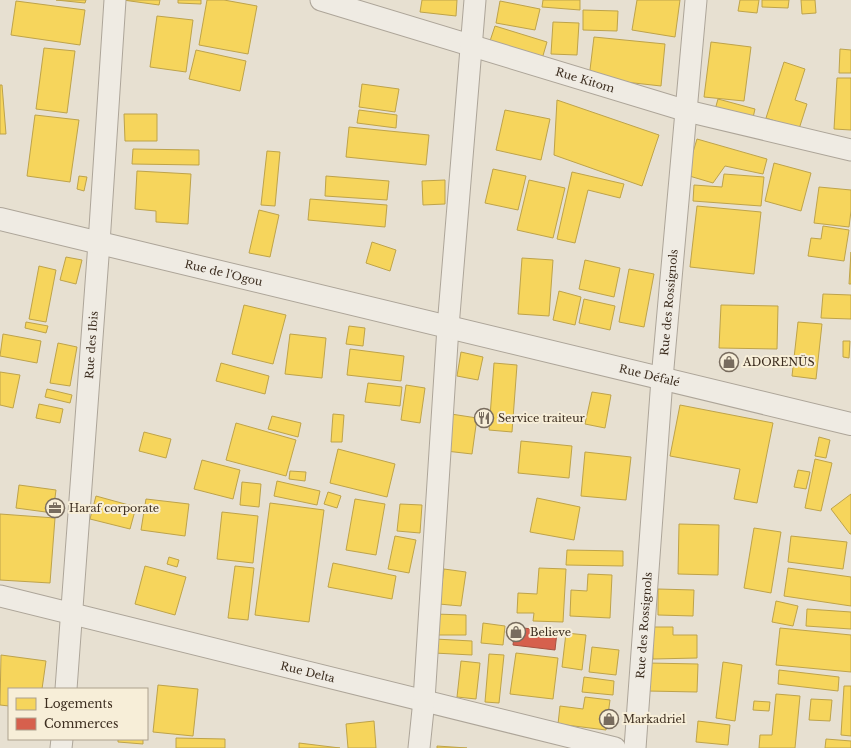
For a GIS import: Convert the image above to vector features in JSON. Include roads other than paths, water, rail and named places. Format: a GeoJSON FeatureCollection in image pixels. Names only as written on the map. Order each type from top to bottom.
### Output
{"type":"FeatureCollection","features":[{"type":"Feature","properties":{"kind":"street","name":"Rue des Ibis"},"geometry":{"type":"LineString","coordinates":[[66,688],[116,0]]}},
{"type":"Feature","properties":{"kind":"street","name":"Rue Kitom"},"geometry":{"type":"LineString","coordinates":[[321,0],[687,111],[851,150]]}},
{"type":"Feature","properties":{"kind":"street"},"geometry":{"type":"LineString","coordinates":[[419,748],[424,700],[448,327],[475,0]]}},
{"type":"Feature","properties":{"kind":"street","name":"Rue des Rossignols"},"geometry":{"type":"LineString","coordinates":[[635,748],[662,379],[696,0]]}},
{"type":"Feature","properties":{"kind":"street","name":"Rue de l'Ogou"},"geometry":{"type":"LineString","coordinates":[[0,219],[448,327]]}},
{"type":"Feature","properties":{"kind":"street","name":"Rue Défalé"},"geometry":{"type":"LineString","coordinates":[[448,327],[851,424]]}},
{"type":"Feature","properties":{"kind":"street","name":"Rue Delta"},"geometry":{"type":"LineString","coordinates":[[0,596],[616,748]]}},
{"type":"Feature","properties":{"kind":"place","name":"ADORENÜS"},"geometry":{"type":"Point","coordinates":[729,362]}},
{"type":"Feature","properties":{"kind":"place","name":"Service traiteur"},"geometry":{"type":"Point","coordinates":[484,418]}},
{"type":"Feature","properties":{"kind":"place","name":"Haraf corporate"},"geometry":{"type":"Point","coordinates":[55,508]}},
{"type":"Feature","properties":{"kind":"place","name":"Believe"},"geometry":{"type":"Point","coordinates":[516,632]}},
{"type":"Feature","properties":{"kind":"place","name":"Markadriel"},"geometry":{"type":"Point","coordinates":[609,719]}}]}
